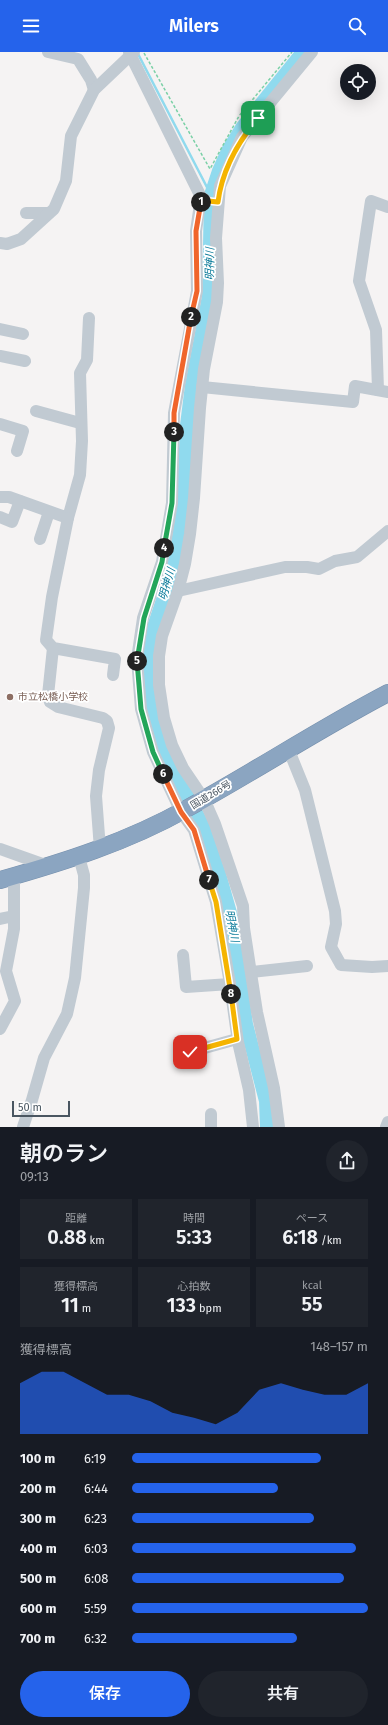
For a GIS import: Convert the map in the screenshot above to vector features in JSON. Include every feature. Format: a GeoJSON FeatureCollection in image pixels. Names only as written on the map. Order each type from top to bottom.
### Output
{"type":"FeatureCollection","features":[{"type":"Feature","properties":{"kind":"highway","name":"国道266号"},"geometry":{"type":"LineString","coordinates":[[7,878],[79,857],[128,838],[193,806],[341,717],[388,693]]}},
{"type":"Feature","properties":{"kind":"street"},"geometry":{"type":"LineString","coordinates":[[48,52],[78,59],[91,80],[94,90]]}},
{"type":"Feature","properties":{"kind":"street"},"geometry":{"type":"LineString","coordinates":[[279,1127],[274,1088],[260,1025],[244,928],[242,906],[215,824],[193,806],[153,752],[141,709],[137,659],[144,618],[162,562],[172,503],[174,413],[197,291],[196,231],[211,200],[220,186],[242,137],[312,52]]}},
{"type":"Feature","properties":{"kind":"street"},"geometry":{"type":"LineString","coordinates":[[2,247],[20,239],[54,209],[66,181],[71,136],[94,90],[134,53],[211,200],[216,238],[218,283],[217,302],[202,387],[194,498],[185,564],[178,591],[162,636],[159,656],[159,685],[164,718],[172,744],[183,768],[193,806],[194,830],[216,902],[230,984],[237,1039],[249,1090],[253,1127]]}},
{"type":"Feature","properties":{"kind":"street"},"geometry":{"type":"LineString","coordinates":[[202,387],[353,402],[355,386],[383,391],[376,330],[359,281],[370,201],[388,207]]}},
{"type":"Feature","properties":{"kind":"street"},"geometry":{"type":"LineString","coordinates":[[26,213],[49,213]]}},
{"type":"Feature","properties":{"kind":"street"},"geometry":{"type":"LineString","coordinates":[[89,318],[87,360],[80,374],[80,422],[82,441],[80,475],[68,518],[46,640],[53,648],[115,659],[113,676]]}},
{"type":"Feature","properties":{"kind":"street"},"geometry":{"type":"LineString","coordinates":[[0,328],[23,334]]}},
{"type":"Feature","properties":{"kind":"street"},"geometry":{"type":"LineString","coordinates":[[0,356],[25,361]]}},
{"type":"Feature","properties":{"kind":"street"},"geometry":{"type":"LineString","coordinates":[[36,411],[80,422]]}},
{"type":"Feature","properties":{"kind":"street"},"geometry":{"type":"LineString","coordinates":[[0,424],[23,431],[17,451]]}},
{"type":"Feature","properties":{"kind":"street"},"geometry":{"type":"LineString","coordinates":[[0,497],[9,497],[68,518]]}},
{"type":"Feature","properties":{"kind":"street"},"geometry":{"type":"LineString","coordinates":[[0,517],[12,522],[20,501]]}},
{"type":"Feature","properties":{"kind":"street"},"geometry":{"type":"LineString","coordinates":[[40,539],[49,512]]}},
{"type":"Feature","properties":{"kind":"street"},"geometry":{"type":"LineString","coordinates":[[178,591],[285,567],[307,567],[319,569],[336,561],[357,557],[388,531]]}},
{"type":"Feature","properties":{"kind":"street"},"geometry":{"type":"LineString","coordinates":[[53,648],[48,695],[50,702],[58,706],[103,718],[107,721],[109,728],[99,770],[96,796],[100,848]]}},
{"type":"Feature","properties":{"kind":"street"},"geometry":{"type":"LineString","coordinates":[[288,748],[305,790],[335,911],[336,924],[331,947],[341,965],[372,967],[388,966]]}},
{"type":"Feature","properties":{"kind":"street"},"geometry":{"type":"LineString","coordinates":[[0,849],[48,866]]}},
{"type":"Feature","properties":{"kind":"street"},"geometry":{"type":"LineString","coordinates":[[23,1127],[44,1058],[67,1014],[75,978],[84,888],[84,875],[79,857]]}},
{"type":"Feature","properties":{"kind":"street"},"geometry":{"type":"LineString","coordinates":[[0,1029],[15,1001],[6,971],[14,929],[14,916],[7,878]]}},
{"type":"Feature","properties":{"kind":"street"},"geometry":{"type":"LineString","coordinates":[[0,919],[14,916]]}},
{"type":"Feature","properties":{"kind":"street"},"geometry":{"type":"LineString","coordinates":[[183,955],[186,986],[230,984]]}},
{"type":"Feature","properties":{"kind":"street"},"geometry":{"type":"LineString","coordinates":[[252,972],[307,966]]}},
{"type":"Feature","properties":{"kind":"street"},"geometry":{"type":"LineString","coordinates":[[190,1052],[237,1039]]}},
{"type":"Feature","properties":{"kind":"street"},"geometry":{"type":"LineString","coordinates":[[211,1114],[211,1127]]}},
{"type":"Feature","properties":{"kind":"street"},"geometry":{"type":"LineString","coordinates":[[386,1127],[388,1122]]}},
{"type":"Feature","properties":{"kind":"path"},"geometry":{"type":"LineString","coordinates":[[134,53],[210,169],[239,116],[292,52]]}},
{"type":"Feature","properties":{"kind":"waterway"},"geometry":{"type":"LineString","coordinates":[[137,52],[211,195]]}},
{"type":"Feature","properties":{"kind":"waterway","name":"明神川"},"geometry":{"type":"LineString","coordinates":[[267,1127],[266,1101],[246,1024],[232,920],[219,874],[202,824],[171,766],[160,739],[151,699],[148,660],[154,627],[176,556],[180,530],[184,495],[187,425],[192,385],[209,296],[211,195],[219,171],[229,149],[242,128],[303,52]]}},
{"type":"Feature","properties":{"kind":"place","name":"市立松橋小学校"},"geometry":{"type":"Point","coordinates":[10,697]}},
{"type":"Feature","properties":{"kind":"route"},"geometry":{"type":"LineString","coordinates":[[190,1052],[237,1039],[229,978],[216,902],[194,830],[181,812],[153,752],[141,709],[137,659],[144,618],[162,562],[172,503],[174,413],[197,291],[196,231],[201,197],[208,201],[218,202],[220,186],[242,137],[258,118]]}}]}
